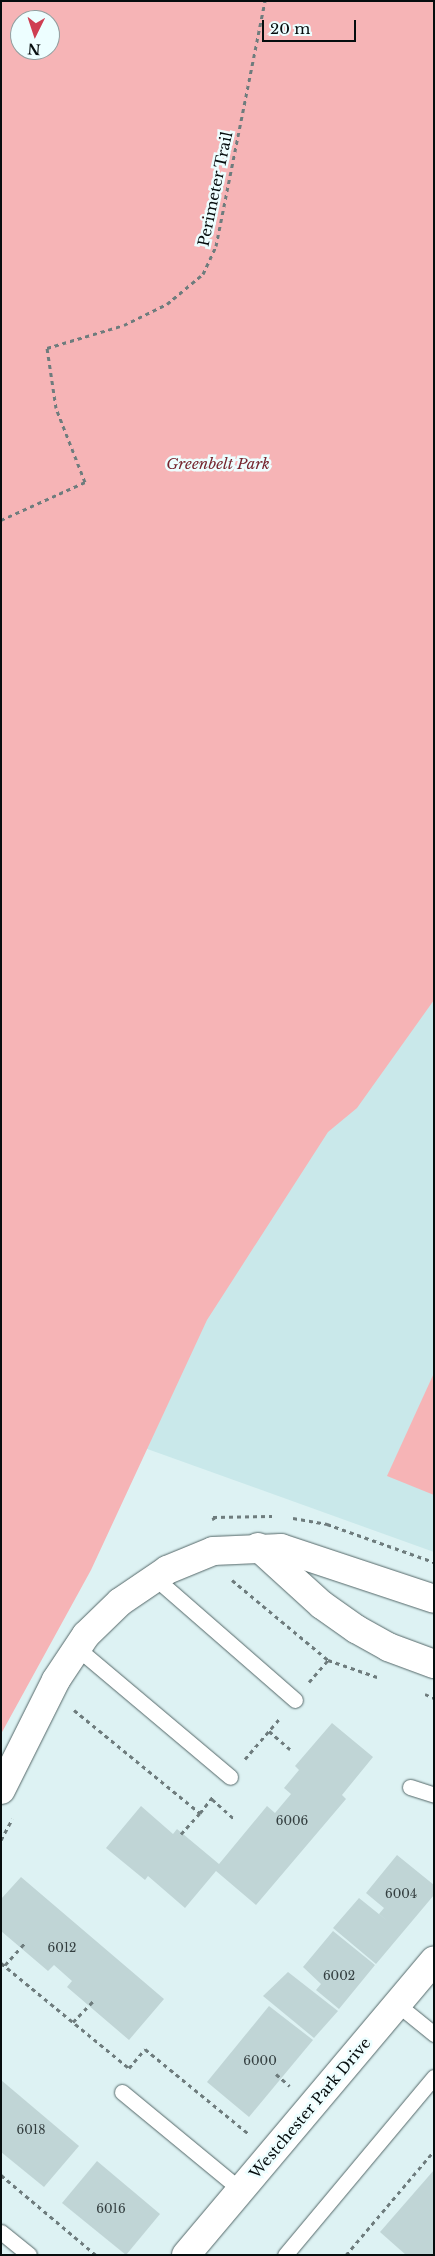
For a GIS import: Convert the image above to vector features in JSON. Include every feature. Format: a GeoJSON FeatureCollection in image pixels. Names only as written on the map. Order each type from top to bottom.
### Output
{"type":"FeatureCollection","features":[{"type":"Feature","properties":{"kind":"street"},"geometry":{"type":"LineString","coordinates":[[258,1547],[322,1604],[356,1629],[388,1647],[434,1664]]}},
{"type":"Feature","properties":{"kind":"street"},"geometry":{"type":"LineString","coordinates":[[1,1790],[56,1680],[77,1648],[114,1607],[154,1577],[213,1552],[258,1547],[302,1554],[434,1599]]}},
{"type":"Feature","properties":{"kind":"street","name":"Westchester Park Drive"},"geometry":{"type":"LineString","coordinates":[[186,2255],[434,1961]]}},
{"type":"Feature","properties":{"kind":"lane"},"geometry":{"type":"LineString","coordinates":[[154,1577],[295,1700]]}},
{"type":"Feature","properties":{"kind":"lane"},"geometry":{"type":"LineString","coordinates":[[77,1648],[230,1777]]}},
{"type":"Feature","properties":{"kind":"lane"},"geometry":{"type":"LineString","coordinates":[[410,1787],[434,1795]]}},
{"type":"Feature","properties":{"kind":"lane"},"geometry":{"type":"LineString","coordinates":[[397,2004],[434,2034]]}},
{"type":"Feature","properties":{"kind":"lane"},"geometry":{"type":"LineString","coordinates":[[285,2255],[434,2077]]}},
{"type":"Feature","properties":{"kind":"lane"},"geometry":{"type":"LineString","coordinates":[[122,2092],[241,2190]]}},
{"type":"Feature","properties":{"kind":"lane"},"geometry":{"type":"LineString","coordinates":[[1,2232],[30,2255]]}},
{"type":"Feature","properties":{"kind":"path","name":"Perimeter Trail"},"geometry":{"type":"LineString","coordinates":[[1,520],[86,482],[56,408],[47,348],[124,325],[167,304],[204,274],[216,246],[265,1]]}},
{"type":"Feature","properties":{"kind":"path"},"geometry":{"type":"LineString","coordinates":[[181,1834],[328,1660]]}},
{"type":"Feature","properties":{"kind":"path"},"geometry":{"type":"LineString","coordinates":[[69,1706],[200,1813]]}},
{"type":"Feature","properties":{"kind":"path"},"geometry":{"type":"LineString","coordinates":[[269,1731],[290,1750]]}},
{"type":"Feature","properties":{"kind":"path"},"geometry":{"type":"LineString","coordinates":[[212,1799],[236,1820]]}},
{"type":"Feature","properties":{"kind":"path"},"geometry":{"type":"LineString","coordinates":[[1,1840],[14,1815]]}},
{"type":"Feature","properties":{"kind":"path"},"geometry":{"type":"LineString","coordinates":[[25,1943],[3,1964],[128,2068],[144,2049],[271,2152]]}},
{"type":"Feature","properties":{"kind":"path"},"geometry":{"type":"LineString","coordinates":[[73,2022],[93,2001]]}},
{"type":"Feature","properties":{"kind":"path"},"geometry":{"type":"LineString","coordinates":[[276,2074],[296,2091]]}},
{"type":"Feature","properties":{"kind":"path"},"geometry":{"type":"LineString","coordinates":[[346,2255],[434,2151]]}},
{"type":"Feature","properties":{"kind":"path"},"geometry":{"type":"LineString","coordinates":[[1,2175],[96,2255]]}},
{"type":"Feature","properties":{"kind":"shaded area"},"geometry":{"type":"Polygon","coordinates":[[[434,878],[434,1552],[139,1446],[434,878]]]}},
{"type":"Feature","properties":{"kind":"green space","name":"Greenbelt Park"},"geometry":{"type":"Polygon","coordinates":[[[1,1],[434,1],[434,1000],[357,1108],[328,1132],[207,1320],[91,1570],[1,1734],[1,1]]]}},
{"type":"Feature","properties":{"kind":"green space"},"geometry":{"type":"Polygon","coordinates":[[[434,1373],[434,1495],[387,1476],[434,1373]]]}},
{"type":"Feature","properties":{"kind":"building"},"geometry":{"type":"Polygon","coordinates":[[[332,1723],[373,1757],[342,1795],[346,1799],[256,1905],[216,1871],[185,1908],[148,1876],[145,1880],[106,1848],[141,1806],[173,1834],[177,1829],[219,1864],[267,1806],[275,1813],[291,1794],[284,1788],[299,1770],[295,1766],[332,1723]]]}},
{"type":"Feature","properties":{"kind":"building"},"geometry":{"type":"Polygon","coordinates":[[[397,1855],[434,1885],[434,1895],[376,1964],[333,1928],[359,1898],[390,1923],[379,1914],[384,1908],[366,1893],[397,1855]]]}},
{"type":"Feature","properties":{"kind":"building"},"geometry":{"type":"Polygon","coordinates":[[[21,1877],[164,1999],[129,2040],[67,1987],[72,1981],[54,1965],[48,1971],[1,1931],[1,1899],[21,1877]]]}},
{"type":"Feature","properties":{"kind":"building"},"geometry":{"type":"Polygon","coordinates":[[[333,1931],[375,1965],[339,2009],[316,1990],[321,1984],[303,1967],[333,1931]]]}},
{"type":"Feature","properties":{"kind":"building"},"geometry":{"type":"Polygon","coordinates":[[[288,1972],[338,2011],[314,2038],[263,1996],[288,1972]]]}},
{"type":"Feature","properties":{"kind":"building"},"geometry":{"type":"Polygon","coordinates":[[[269,2006],[313,2040],[249,2117],[207,2082],[269,2006]]]}},
{"type":"Feature","properties":{"kind":"building"},"geometry":{"type":"Polygon","coordinates":[[[1,2080],[79,2146],[44,2187],[1,2152],[1,2080]]]}},
{"type":"Feature","properties":{"kind":"building"},"geometry":{"type":"Polygon","coordinates":[[[97,2161],[160,2214],[126,2255],[62,2203],[97,2161]]]}},
{"type":"Feature","properties":{"kind":"building"},"geometry":{"type":"Polygon","coordinates":[[[434,2170],[434,2255],[406,2255],[380,2232],[434,2170]]]}}]}
